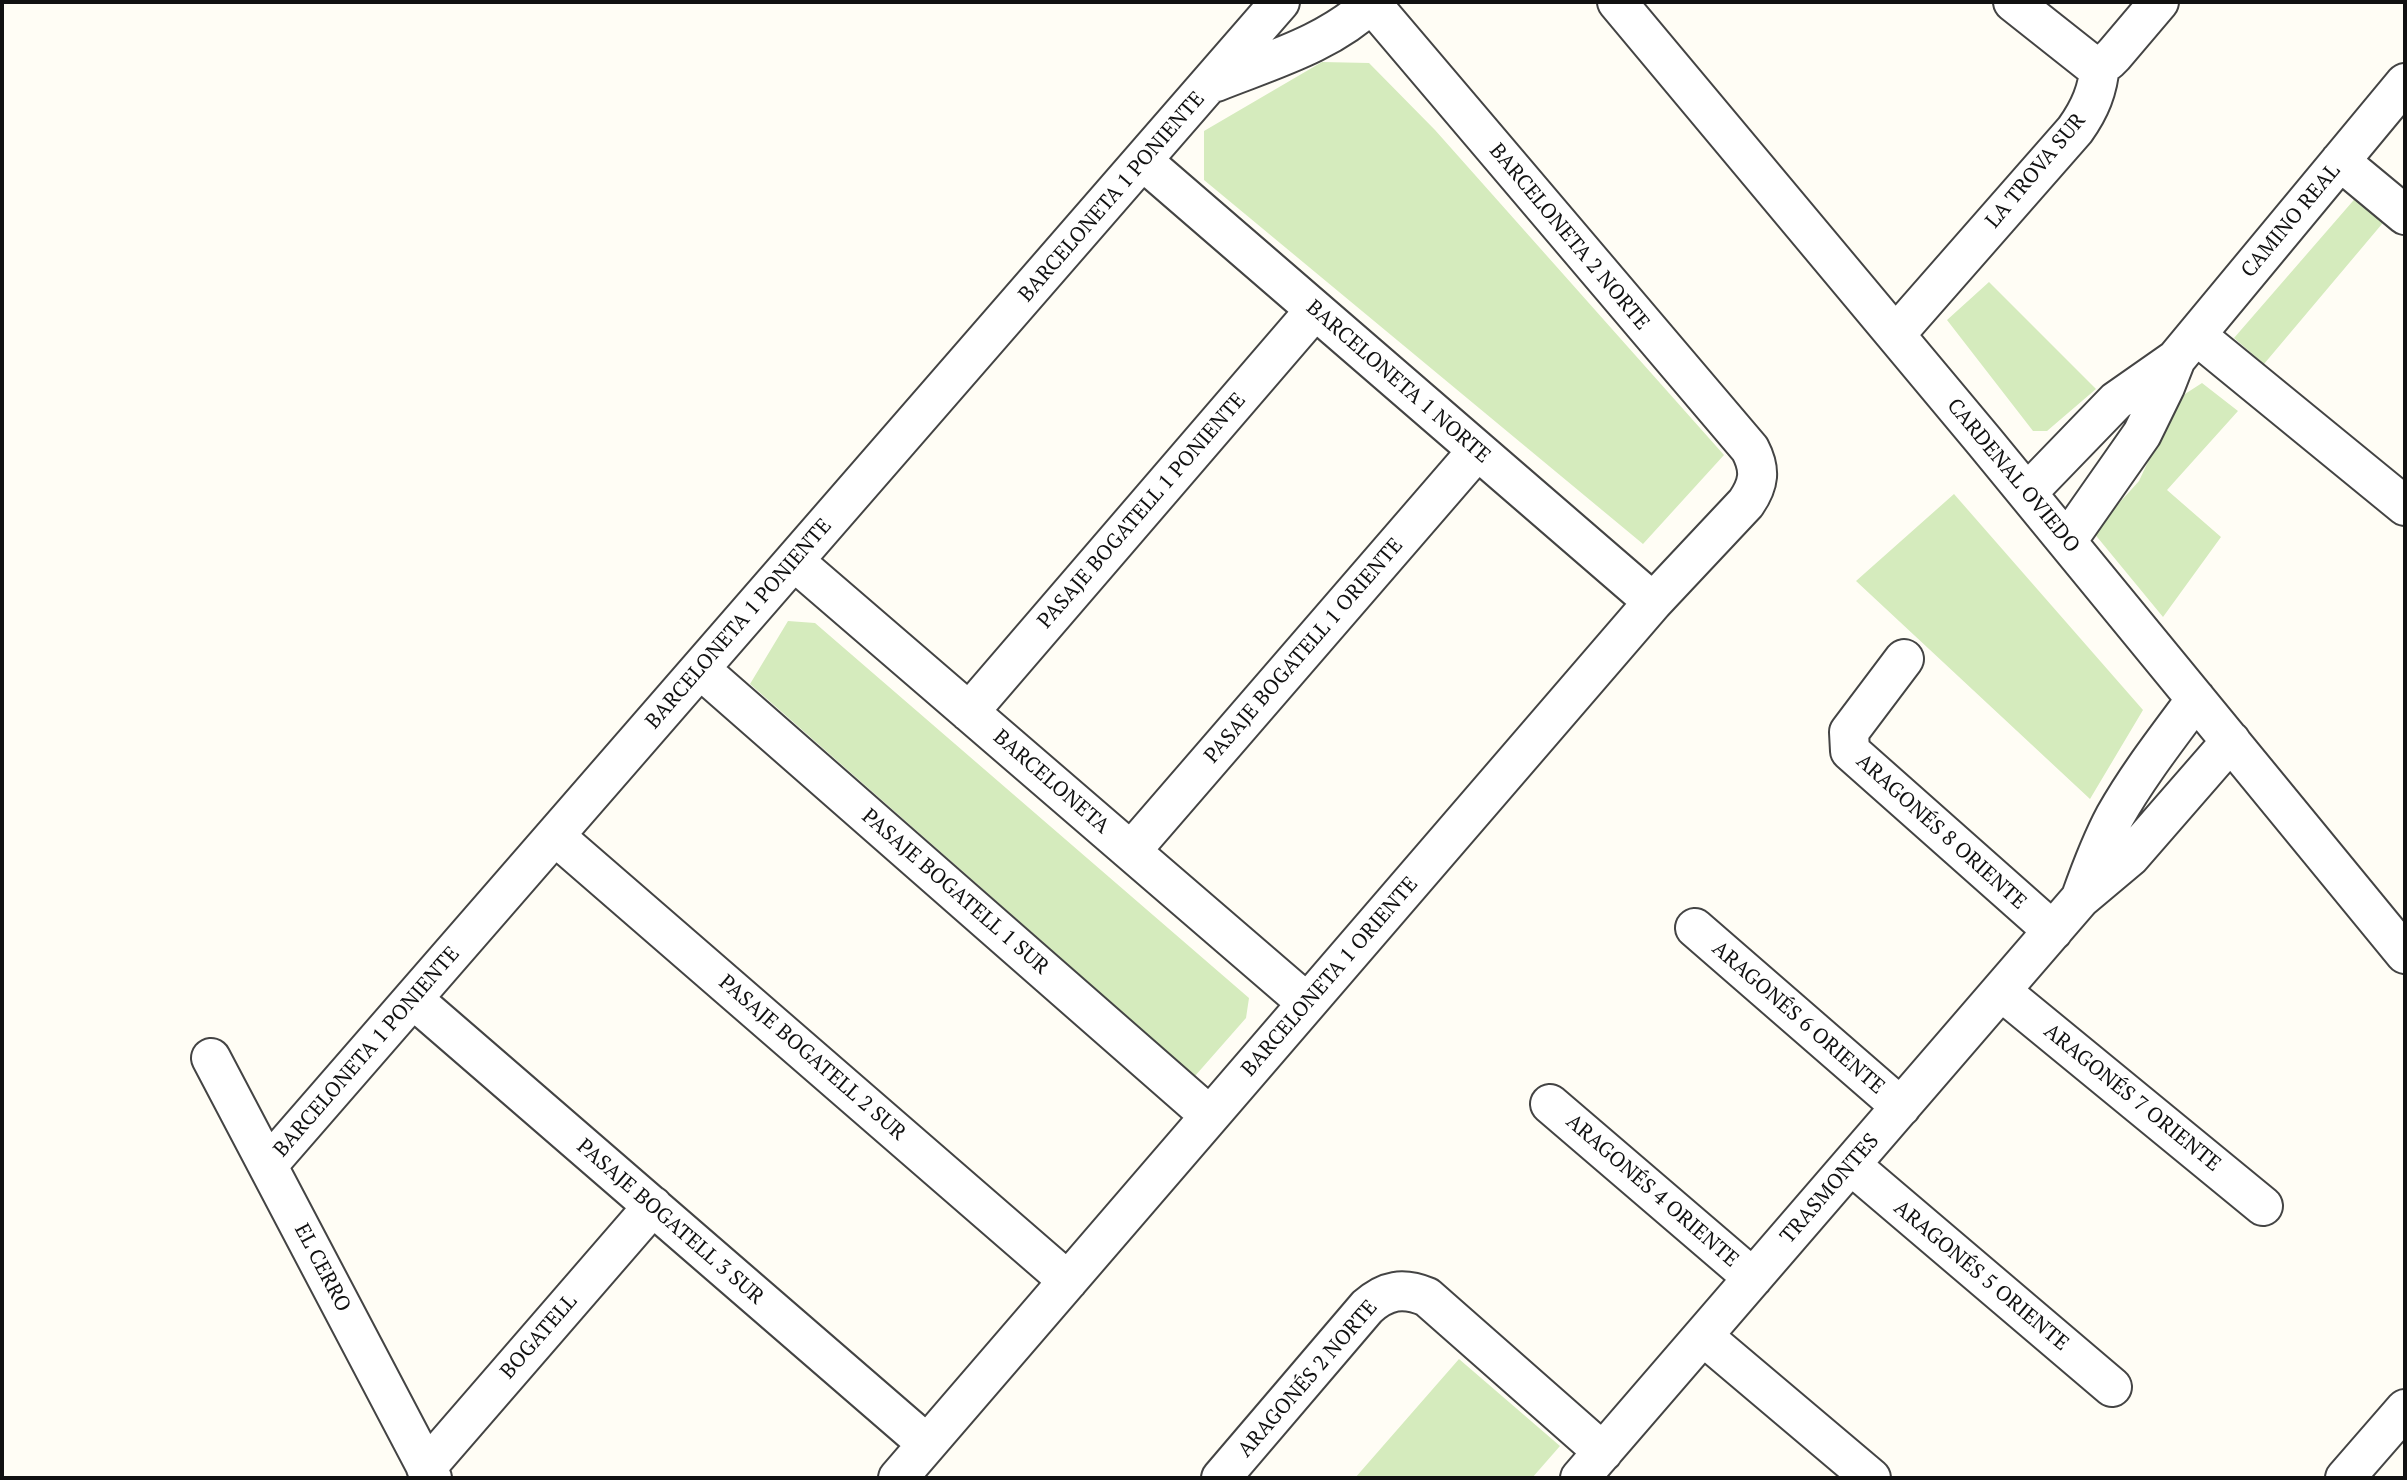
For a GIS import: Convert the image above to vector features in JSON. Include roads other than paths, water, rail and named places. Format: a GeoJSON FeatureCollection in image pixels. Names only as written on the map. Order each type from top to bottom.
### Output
{"type":"FeatureCollection","features":[{"type":"Feature","properties":{"kind":"street","name":"BARCELONETA 1 PONIENTE"},"geometry":{"type":"LineString","coordinates":[[268,1166],[1280,2]]}},
{"type":"Feature","properties":{"kind":"street","name":"CARDENAL OVIEDO"},"geometry":{"type":"LineString","coordinates":[[1617,2],[1896,334],[2405,954]]}},
{"type":"Feature","properties":{"kind":"street"},"geometry":{"type":"LineString","coordinates":[[2013,2],[2090,63],[2100,64],[2114,55],[2159,2]]}},
{"type":"Feature","properties":{"kind":"street","name":"BARCELONETA 1 PONIENTE"},"geometry":{"type":"LineString","coordinates":[[1210,84],[1307,47],[1344,26],[1372,3]]}},
{"type":"Feature","properties":{"kind":"street","name":"BARCELONETA 2 NORTE"},"geometry":{"type":"LineString","coordinates":[[1372,3],[1750,449],[1758,475]]}},
{"type":"Feature","properties":{"kind":"street","name":"LA TROVA SUR"},"geometry":{"type":"LineString","coordinates":[[1896,334],[2075,130],[2091,104],[2097,88],[2100,64]]}},
{"type":"Feature","properties":{"kind":"street","name":"CAMINO REAL"},"geometry":{"type":"LineString","coordinates":[[2067,541],[2142,434],[2186,347],[2405,83]]}},
{"type":"Feature","properties":{"kind":"street","name":"BARCELONETA 1 NORTE"},"geometry":{"type":"LineString","coordinates":[[1143,161],[1653,602]]}},
{"type":"Feature","properties":{"kind":"street"},"geometry":{"type":"LineString","coordinates":[[2340,161],[2405,215]]}},
{"type":"Feature","properties":{"kind":"street","name":"PASAJE BOGATELL 1 PONIENTE"},"geometry":{"type":"LineString","coordinates":[[969,712],[1315,310]]}},
{"type":"Feature","properties":{"kind":"street"},"geometry":{"type":"LineString","coordinates":[[2186,347],[2405,506]]}},
{"type":"Feature","properties":{"kind":"street","name":"CAMINO REAL"},"geometry":{"type":"LineString","coordinates":[[2027,493],[2116,401],[2186,347]]}},
{"type":"Feature","properties":{"kind":"street","name":"PASAJE BOGATELL 1 ORIENTE"},"geometry":{"type":"LineString","coordinates":[[1131,851],[1478,450]]}},
{"type":"Feature","properties":{"kind":"street","name":"BARCELONETA 1 ORIENTE"},"geometry":{"type":"LineString","coordinates":[[898,1478],[1653,602],[1746,503],[1755,491],[1758,475]]}},
{"type":"Feature","properties":{"kind":"street","name":"BARCELONETA"},"geometry":{"type":"LineString","coordinates":[[794,561],[1307,1003]]}},
{"type":"Feature","properties":{"kind":"street","name":"ARAGONÉS 8 ORIENTE"},"geometry":{"type":"LineString","coordinates":[[1905,659],[1849,732],[1850,751],[2053,931]]}},
{"type":"Feature","properties":{"kind":"street","name":"PASAJE BOGATELL 1 SUR"},"geometry":{"type":"LineString","coordinates":[[701,668],[1210,1116]]}},
{"type":"Feature","properties":{"kind":"street","name":"TRASMONTES"},"geometry":{"type":"LineString","coordinates":[[2080,899],[2096,855],[2115,816],[2147,765],[2196,699]]}},
{"type":"Feature","properties":{"kind":"street","name":"TRASMONTES"},"geometry":{"type":"LineString","coordinates":[[1592,1465],[2080,899],[2130,857],[2231,741]]}},
{"type":"Feature","properties":{"kind":"street","name":"PASAJE BOGATELL 2 SUR"},"geometry":{"type":"LineString","coordinates":[[555,836],[1068,1281]]}},
{"type":"Feature","properties":{"kind":"street","name":"ARAGONÉS 6 ORIENTE"},"geometry":{"type":"LineString","coordinates":[[1695,928],[1901,1107]]}},
{"type":"Feature","properties":{"kind":"street","name":"ARAGONÉS 7 ORIENTE"},"geometry":{"type":"LineString","coordinates":[[2001,990],[2263,1206]]}},
{"type":"Feature","properties":{"kind":"street","name":"PASAJE BOGATELL 3 SUR"},"geometry":{"type":"LineString","coordinates":[[413,999],[927,1444]]}},
{"type":"Feature","properties":{"kind":"street","name":"EL CERRO"},"geometry":{"type":"LineString","coordinates":[[211,1058],[429,1473]]}},
{"type":"Feature","properties":{"kind":"street","name":"ARAGONÉS 4 ORIENTE"},"geometry":{"type":"LineString","coordinates":[[1550,1104],[1753,1279]]}},
{"type":"Feature","properties":{"kind":"street","name":"ARAGONÉS 5 ORIENTE"},"geometry":{"type":"LineString","coordinates":[[1851,1165],[2112,1387]]}},
{"type":"Feature","properties":{"kind":"street","name":"BOGATELL"},"geometry":{"type":"LineString","coordinates":[[429,1473],[653,1206]]}},
{"type":"Feature","properties":{"kind":"street","name":"ARAGONÉS 2 NORTE"},"geometry":{"type":"LineString","coordinates":[[1221,1478],[1367,1307],[1388,1292],[1401,1290],[1427,1297],[1592,1465]]}},
{"type":"Feature","properties":{"kind":"street"},"geometry":{"type":"LineString","coordinates":[[1703,1336],[1871,1478]]}},
{"type":"Feature","properties":{"kind":"street"},"geometry":{"type":"LineString","coordinates":[[2345,1478],[2405,1409]]}}]}
